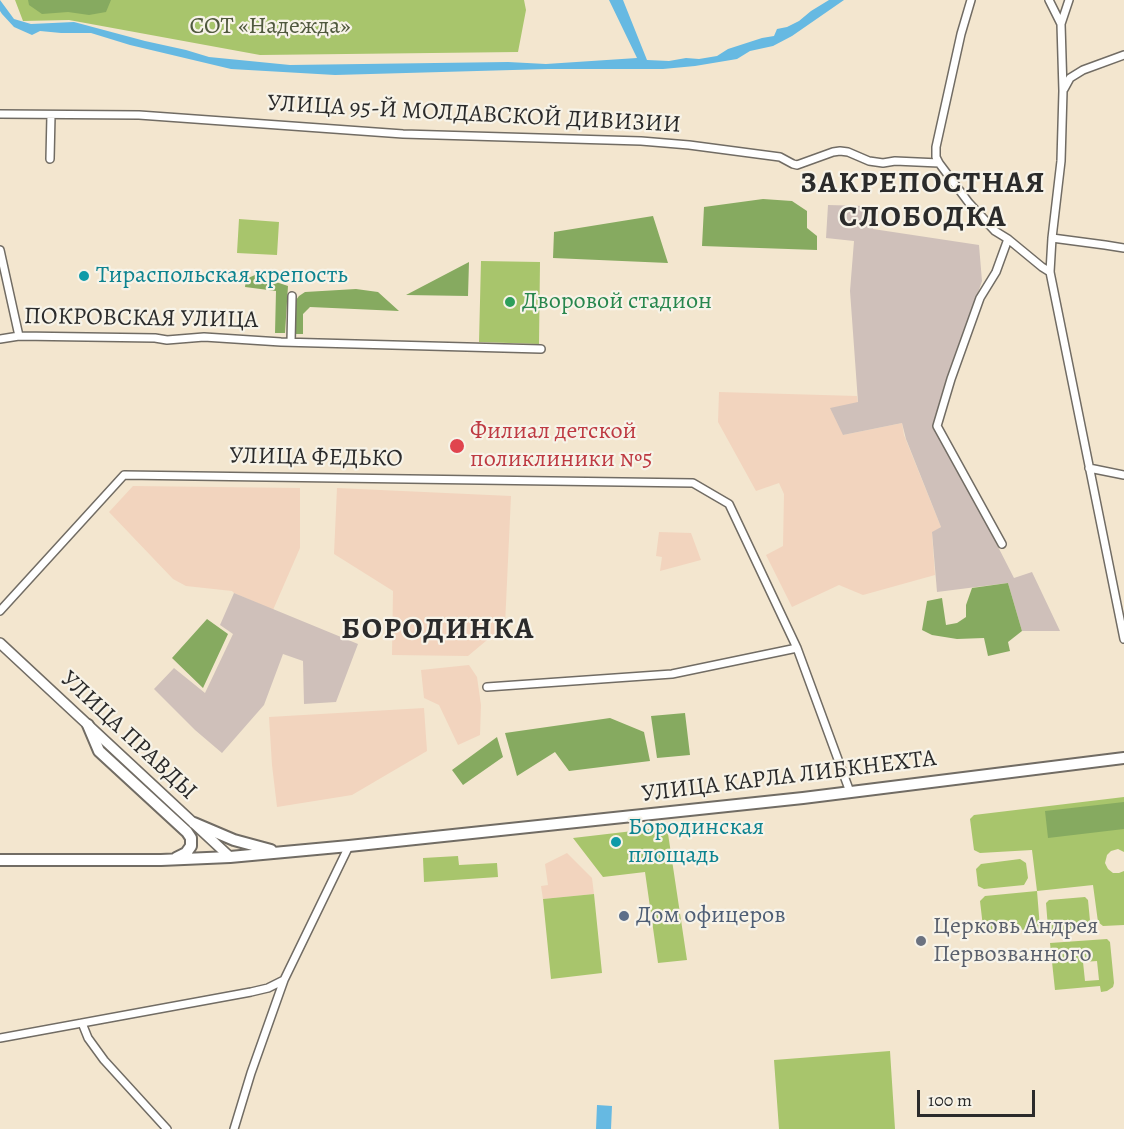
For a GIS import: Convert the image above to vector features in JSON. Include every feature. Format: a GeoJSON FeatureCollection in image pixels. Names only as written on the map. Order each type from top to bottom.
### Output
{"type":"FeatureCollection","features":[{"type":"Feature","properties":{"kind":"main road","name":"УЛИЦА ПРАВДЫ"},"geometry":{"type":"LineString","coordinates":[[0,643],[230,857]]}},
{"type":"Feature","properties":{"kind":"main road"},"geometry":{"type":"LineString","coordinates":[[88,725],[99,751],[191,838],[191,846],[186,853],[174,860]]}},
{"type":"Feature","properties":{"kind":"main road","name":"УЛИЦА КАРЛА ЛИБКНЕХТА"},"geometry":{"type":"LineString","coordinates":[[349,846],[850,792],[1124,758]]}},
{"type":"Feature","properties":{"kind":"main road"},"geometry":{"type":"LineString","coordinates":[[194,824],[244,843],[280,853]]}},
{"type":"Feature","properties":{"kind":"main road"},"geometry":{"type":"LineString","coordinates":[[0,860],[174,860],[349,846]]}},
{"type":"Feature","properties":{"kind":"street"},"geometry":{"type":"LineString","coordinates":[[971,0],[961,34],[936,147],[936,156],[969,203],[994,231],[1008,239],[1050,272]]}},
{"type":"Feature","properties":{"kind":"street"},"geometry":{"type":"LineString","coordinates":[[1049,0],[1061,24]]}},
{"type":"Feature","properties":{"kind":"street"},"geometry":{"type":"LineString","coordinates":[[1069,0],[1061,24],[1063,91],[1061,161],[1050,272],[1124,639]]}},
{"type":"Feature","properties":{"kind":"street"},"geometry":{"type":"LineString","coordinates":[[1063,91],[1070,78],[1083,70],[1124,55]]}},
{"type":"Feature","properties":{"kind":"street","name":"УЛИЦА 95-Й МОЛДАВСКОЙ ДИВИЗИИ"},"geometry":{"type":"LineString","coordinates":[[0,114],[139,115],[402,134],[641,141],[780,157],[797,165],[840,151],[869,161],[883,163],[895,161],[939,163]]}},
{"type":"Feature","properties":{"kind":"street"},"geometry":{"type":"LineString","coordinates":[[50,159],[51,115]]}},
{"type":"Feature","properties":{"kind":"street"},"geometry":{"type":"LineString","coordinates":[[1052,238],[1124,248]]}},
{"type":"Feature","properties":{"kind":"street"},"geometry":{"type":"LineString","coordinates":[[1002,544],[938,426],[951,379],[980,298],[996,272],[1008,239]]}},
{"type":"Feature","properties":{"kind":"street"},"geometry":{"type":"LineString","coordinates":[[0,250],[19,336]]}},
{"type":"Feature","properties":{"kind":"street"},"geometry":{"type":"LineString","coordinates":[[291,342],[292,296]]}},
{"type":"Feature","properties":{"kind":"street","name":"ПОКРОВСКАЯ УЛИЦА"},"geometry":{"type":"LineString","coordinates":[[0,339],[19,336],[167,340],[221,337],[281,342],[541,349]]}},
{"type":"Feature","properties":{"kind":"street"},"geometry":{"type":"LineString","coordinates":[[1089,468],[1124,475]]}},
{"type":"Feature","properties":{"kind":"street","name":"УЛИЦА ФЕДЬКО"},"geometry":{"type":"LineString","coordinates":[[0,611],[124,475],[693,483],[729,504],[797,648]]}},
{"type":"Feature","properties":{"kind":"street"},"geometry":{"type":"LineString","coordinates":[[487,687],[672,674],[797,648],[850,792]]}},
{"type":"Feature","properties":{"kind":"street"},"geometry":{"type":"LineString","coordinates":[[234,1129],[284,980],[349,846]]}},
{"type":"Feature","properties":{"kind":"street"},"geometry":{"type":"LineString","coordinates":[[0,1038],[251,992],[284,980]]}},
{"type":"Feature","properties":{"kind":"street"},"geometry":{"type":"LineString","coordinates":[[82,1023],[88,1038],[104,1060],[167,1129]]}},
{"type":"Feature","properties":{"kind":"shaded area"},"geometry":{"type":"Polygon","coordinates":[[[828,205],[865,206],[874,219],[873,229],[979,245],[982,281],[933,427],[971,494],[1014,578],[1032,572],[1060,631],[1022,631],[1008,583],[937,592],[932,532],[941,527],[906,439],[902,423],[843,435],[830,408],[858,402],[850,291],[854,241],[826,238],[828,205]]]}},
{"type":"Feature","properties":{"kind":"shaded area"},"geometry":{"type":"Polygon","coordinates":[[[719,392],[857,396],[858,403],[843,435],[902,423],[904,435],[941,527],[932,533],[935,575],[863,595],[839,585],[792,607],[766,555],[783,546],[784,494],[779,483],[756,491],[718,422],[719,392]]]}},
{"type":"Feature","properties":{"kind":"shaded area"},"geometry":{"type":"Polygon","coordinates":[[[133,486],[300,488],[300,548],[273,610],[232,591],[186,586],[173,579],[109,512],[133,486]]]}},
{"type":"Feature","properties":{"kind":"shaded area"},"geometry":{"type":"Polygon","coordinates":[[[337,488],[511,496],[505,625],[468,656],[392,655],[393,591],[334,554],[337,488]]]}},
{"type":"Feature","properties":{"kind":"shaded area"},"geometry":{"type":"Polygon","coordinates":[[[659,532],[691,533],[701,560],[660,571],[662,557],[656,556],[659,532]]]}},
{"type":"Feature","properties":{"kind":"shaded area"},"geometry":{"type":"Polygon","coordinates":[[[234,593],[358,644],[336,702],[304,704],[303,661],[283,654],[264,705],[222,753],[154,689],[174,668],[205,693],[233,634],[220,625],[234,593]]]}},
{"type":"Feature","properties":{"kind":"shaded area"},"geometry":{"type":"Polygon","coordinates":[[[469,665],[477,677],[481,705],[480,735],[458,745],[439,705],[424,698],[421,670],[469,665]]]}},
{"type":"Feature","properties":{"kind":"shaded area"},"geometry":{"type":"Polygon","coordinates":[[[424,708],[427,751],[352,795],[277,807],[269,717],[424,708]]]}},
{"type":"Feature","properties":{"kind":"shaded area"},"geometry":{"type":"Polygon","coordinates":[[[567,853],[592,878],[594,894],[543,899],[541,886],[548,885],[545,864],[567,853]]]}},
{"type":"Feature","properties":{"kind":"green space","name":"СОТ «Надежда»"},"geometry":{"type":"Polygon","coordinates":[[[15,0],[524,0],[526,10],[518,52],[260,55],[69,20],[23,21],[15,0]]]}},
{"type":"Feature","properties":{"kind":"green space"},"geometry":{"type":"Polygon","coordinates":[[[28,0],[111,0],[106,12],[89,15],[68,12],[42,14],[29,5],[28,0]]]}},
{"type":"Feature","properties":{"kind":"green space"},"geometry":{"type":"Polygon","coordinates":[[[763,199],[792,201],[807,211],[807,228],[817,236],[817,250],[702,246],[704,207],[763,199]]]}},
{"type":"Feature","properties":{"kind":"green space"},"geometry":{"type":"Polygon","coordinates":[[[653,216],[668,263],[553,258],[554,232],[653,216]]]}},
{"type":"Feature","properties":{"kind":"green space"},"geometry":{"type":"Polygon","coordinates":[[[239,219],[279,222],[277,255],[237,253],[239,219]]]}},
{"type":"Feature","properties":{"kind":"green space","name":"Дворовой стадион"},"geometry":{"type":"Polygon","coordinates":[[[481,261],[540,262],[539,344],[479,342],[481,261]]]}},
{"type":"Feature","properties":{"kind":"green space"},"geometry":{"type":"Polygon","coordinates":[[[469,262],[468,296],[406,295],[469,262]]]}},
{"type":"Feature","properties":{"kind":"green space"},"geometry":{"type":"Polygon","coordinates":[[[255,275],[288,286],[285,333],[275,333],[276,291],[245,287],[246,279],[255,275]]]}},
{"type":"Feature","properties":{"kind":"green space"},"geometry":{"type":"Polygon","coordinates":[[[356,289],[378,292],[399,311],[310,307],[303,314],[303,334],[295,334],[296,300],[299,296],[305,292],[356,289]]]}},
{"type":"Feature","properties":{"kind":"green space"},"geometry":{"type":"Polygon","coordinates":[[[1008,583],[1022,631],[1008,642],[1010,651],[988,656],[984,638],[957,639],[932,635],[922,630],[927,601],[942,598],[946,625],[957,623],[966,617],[966,605],[972,588],[1008,583]]]}},
{"type":"Feature","properties":{"kind":"green space"},"geometry":{"type":"Polygon","coordinates":[[[207,619],[228,634],[203,688],[172,658],[207,619]]]}},
{"type":"Feature","properties":{"kind":"green space"},"geometry":{"type":"Polygon","coordinates":[[[685,713],[690,755],[657,758],[651,716],[685,713]]]}},
{"type":"Feature","properties":{"kind":"green space"},"geometry":{"type":"Polygon","coordinates":[[[610,718],[644,732],[650,761],[569,771],[555,752],[517,776],[505,733],[610,718]]]}},
{"type":"Feature","properties":{"kind":"green space"},"geometry":{"type":"Polygon","coordinates":[[[497,737],[503,757],[463,785],[452,770],[497,737]]]}},
{"type":"Feature","properties":{"kind":"green space"},"geometry":{"type":"Polygon","coordinates":[[[1124,797],[1124,852],[1118,849],[1111,851],[1105,863],[1113,873],[1124,871],[1124,925],[1103,926],[1098,922],[1093,885],[1037,891],[1032,850],[980,853],[974,850],[970,819],[974,815],[1124,797]]]}},
{"type":"Feature","properties":{"kind":"green space"},"geometry":{"type":"Polygon","coordinates":[[[1124,802],[1124,829],[1048,838],[1045,811],[1124,802]]]}},
{"type":"Feature","properties":{"kind":"green space"},"geometry":{"type":"Polygon","coordinates":[[[667,827],[687,960],[658,963],[645,872],[603,877],[573,838],[667,827]]]}},
{"type":"Feature","properties":{"kind":"green space"},"geometry":{"type":"Polygon","coordinates":[[[458,856],[459,865],[497,863],[498,877],[424,882],[423,858],[458,856]]]}},
{"type":"Feature","properties":{"kind":"green space"},"geometry":{"type":"Polygon","coordinates":[[[1020,859],[1026,863],[1028,878],[1024,885],[984,889],[978,886],[976,869],[981,864],[1020,859]]]}},
{"type":"Feature","properties":{"kind":"green space"},"geometry":{"type":"Polygon","coordinates":[[[1037,891],[1040,928],[1037,932],[1025,933],[1021,928],[987,932],[983,927],[980,901],[985,896],[1037,891]]]}},
{"type":"Feature","properties":{"kind":"green space"},"geometry":{"type":"Polygon","coordinates":[[[594,894],[602,973],[551,979],[543,899],[594,894]]]}},
{"type":"Feature","properties":{"kind":"green space"},"geometry":{"type":"Polygon","coordinates":[[[1085,897],[1088,900],[1090,921],[1086,928],[1053,931],[1048,928],[1046,903],[1049,900],[1085,897]]]}},
{"type":"Feature","properties":{"kind":"green space"},"geometry":{"type":"Polygon","coordinates":[[[1107,939],[1110,942],[1113,987],[1101,992],[1100,986],[1055,990],[1050,943],[1107,939]],[[1097,961],[1083,962],[1085,981],[1099,980],[1097,961]]]}},
{"type":"Feature","properties":{"kind":"green space"},"geometry":{"type":"Polygon","coordinates":[[[890,1051],[895,1129],[779,1129],[774,1060],[890,1051]]]}},
{"type":"Feature","properties":{"kind":"water"},"geometry":{"type":"Polygon","coordinates":[[[0,0],[14,19],[31,24],[74,22],[209,57],[290,65],[508,62],[546,64],[637,58],[609,0],[623,0],[647,60],[699,59],[717,56],[728,49],[774,36],[777,29],[799,21],[829,0],[844,0],[792,36],[773,46],[750,51],[737,59],[695,66],[663,69],[548,69],[335,75],[231,69],[130,45],[91,33],[40,31],[32,35],[14,27],[2,14],[0,0]]]}},
{"type":"Feature","properties":{"kind":"water"},"geometry":{"type":"Polygon","coordinates":[[[597,1105],[612,1106],[611,1129],[596,1129],[597,1105]]]}},
{"type":"Feature","properties":{"kind":"place","name":"Тираспольская крепость"},"geometry":{"type":"Point","coordinates":[84,276]}},
{"type":"Feature","properties":{"kind":"place","name":"Дворовой стадион"},"geometry":{"type":"Point","coordinates":[510,302]}},
{"type":"Feature","properties":{"kind":"place","name":"Филиал детской поликлиники №5"},"geometry":{"type":"Point","coordinates":[457,446]}},
{"type":"Feature","properties":{"kind":"place","name":"Бородинская площадь"},"geometry":{"type":"Point","coordinates":[616,842]}},
{"type":"Feature","properties":{"kind":"place","name":"Дом офицеров"},"geometry":{"type":"Point","coordinates":[624,916]}},
{"type":"Feature","properties":{"kind":"place","name":"Церковь Андрея Первозванного"},"geometry":{"type":"Point","coordinates":[921,941]}},
{"type":"Feature","properties":{"kind":"district","name":"ЗАКРЕПОСТНАЯ СЛОБОДКА"},"geometry":{"type":"Point","coordinates":[923,202]}},
{"type":"Feature","properties":{"kind":"district","name":"БОРОДИНКА"},"geometry":{"type":"Point","coordinates":[438,631]}}]}
